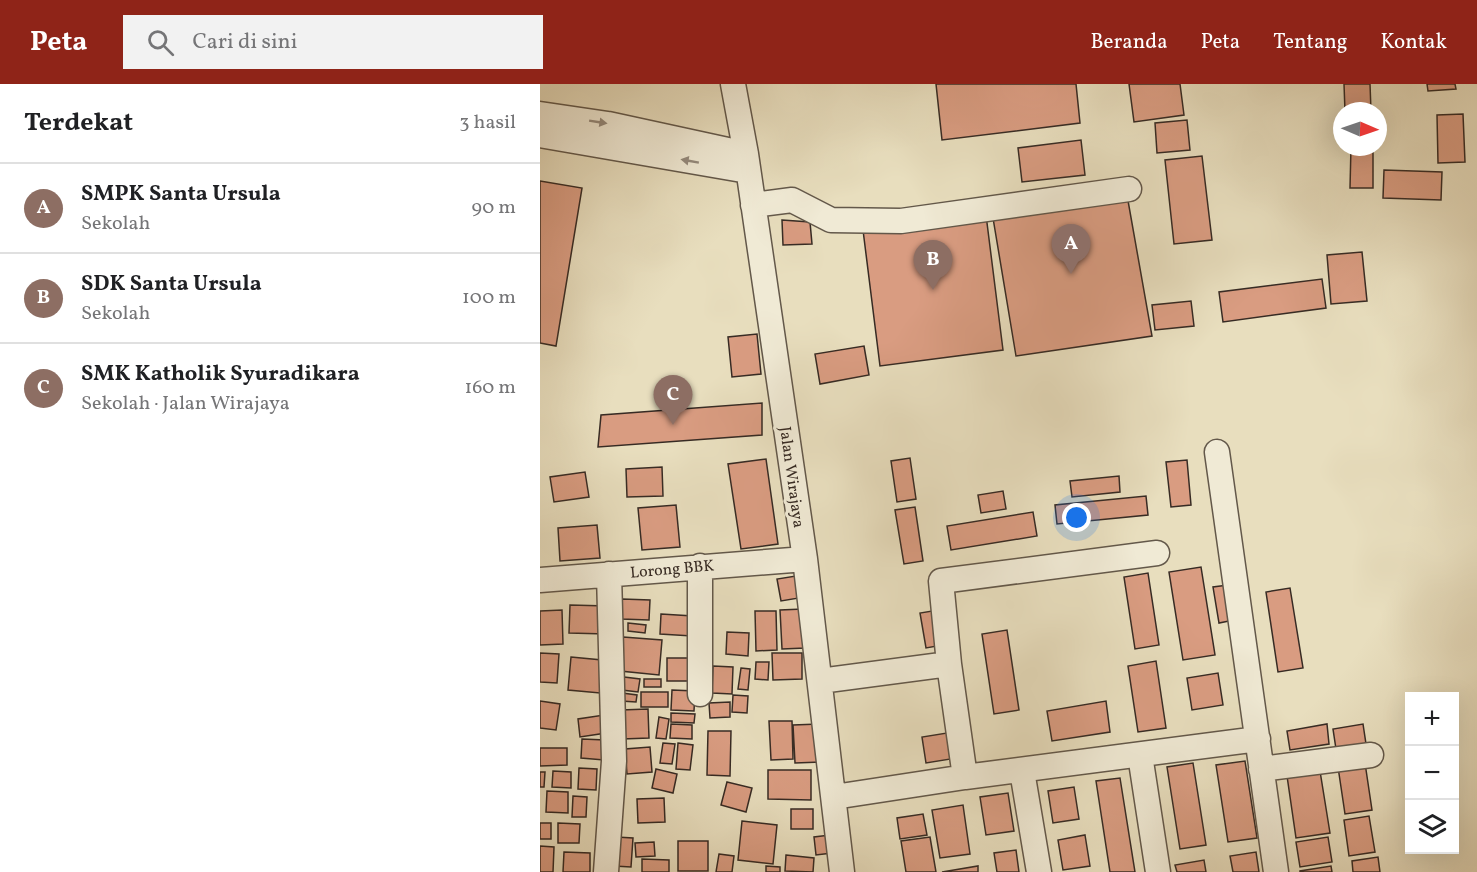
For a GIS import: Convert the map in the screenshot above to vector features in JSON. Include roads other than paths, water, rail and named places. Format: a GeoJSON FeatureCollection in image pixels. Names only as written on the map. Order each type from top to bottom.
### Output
{"type":"FeatureCollection","features":[{"type":"Feature","properties":{"kind":"street","name":"Jalan Wirajaya"},"geometry":{"type":"LineString","coordinates":[[733,84],[747,162],[805,559],[842,872]]}},
{"type":"Feature","properties":{"kind":"street"},"geometry":{"type":"LineString","coordinates":[[540,114],[608,124],[747,162]]}},
{"type":"Feature","properties":{"kind":"street"},"geometry":{"type":"LineString","coordinates":[[540,135],[747,162]]}},
{"type":"Feature","properties":{"kind":"street"},"geometry":{"type":"LineString","coordinates":[[753,205],[792,200],[831,220],[902,221],[1129,189]]}},
{"type":"Feature","properties":{"kind":"street"},"geometry":{"type":"LineString","coordinates":[[1217,452],[1276,872]]}},
{"type":"Feature","properties":{"kind":"street"},"geometry":{"type":"LineString","coordinates":[[965,777],[949,664],[941,581],[1157,553]]}},
{"type":"Feature","properties":{"kind":"street","name":"Lorong BBK"},"geometry":{"type":"LineString","coordinates":[[540,580],[805,559]]}},
{"type":"Feature","properties":{"kind":"street"},"geometry":{"type":"LineString","coordinates":[[700,566],[700,694]]}},
{"type":"Feature","properties":{"kind":"street"},"geometry":{"type":"LineString","coordinates":[[606,872],[614,761],[609,574]]}},
{"type":"Feature","properties":{"kind":"street"},"geometry":{"type":"LineString","coordinates":[[820,681],[949,664]]}},
{"type":"Feature","properties":{"kind":"street"},"geometry":{"type":"LineString","coordinates":[[834,797],[965,777],[1258,739]]}},
{"type":"Feature","properties":{"kind":"street"},"geometry":{"type":"LineString","coordinates":[[1261,769],[1371,755]]}},
{"type":"Feature","properties":{"kind":"street"},"geometry":{"type":"LineString","coordinates":[[1140,756],[1158,872]]}},
{"type":"Feature","properties":{"kind":"street"},"geometry":{"type":"LineString","coordinates":[[1022,771],[1039,872]]}},
{"type":"Feature","properties":{"kind":"place","name":"SMPK Santa Ursula"},"geometry":{"type":"Point","coordinates":[1071,274]}},
{"type":"Feature","properties":{"kind":"place","name":"SDK Santa Ursula"},"geometry":{"type":"Point","coordinates":[933,290]}},
{"type":"Feature","properties":{"kind":"place","name":"SMK Katholik Syuradikara"},"geometry":{"type":"Point","coordinates":[673,425]}}]}
